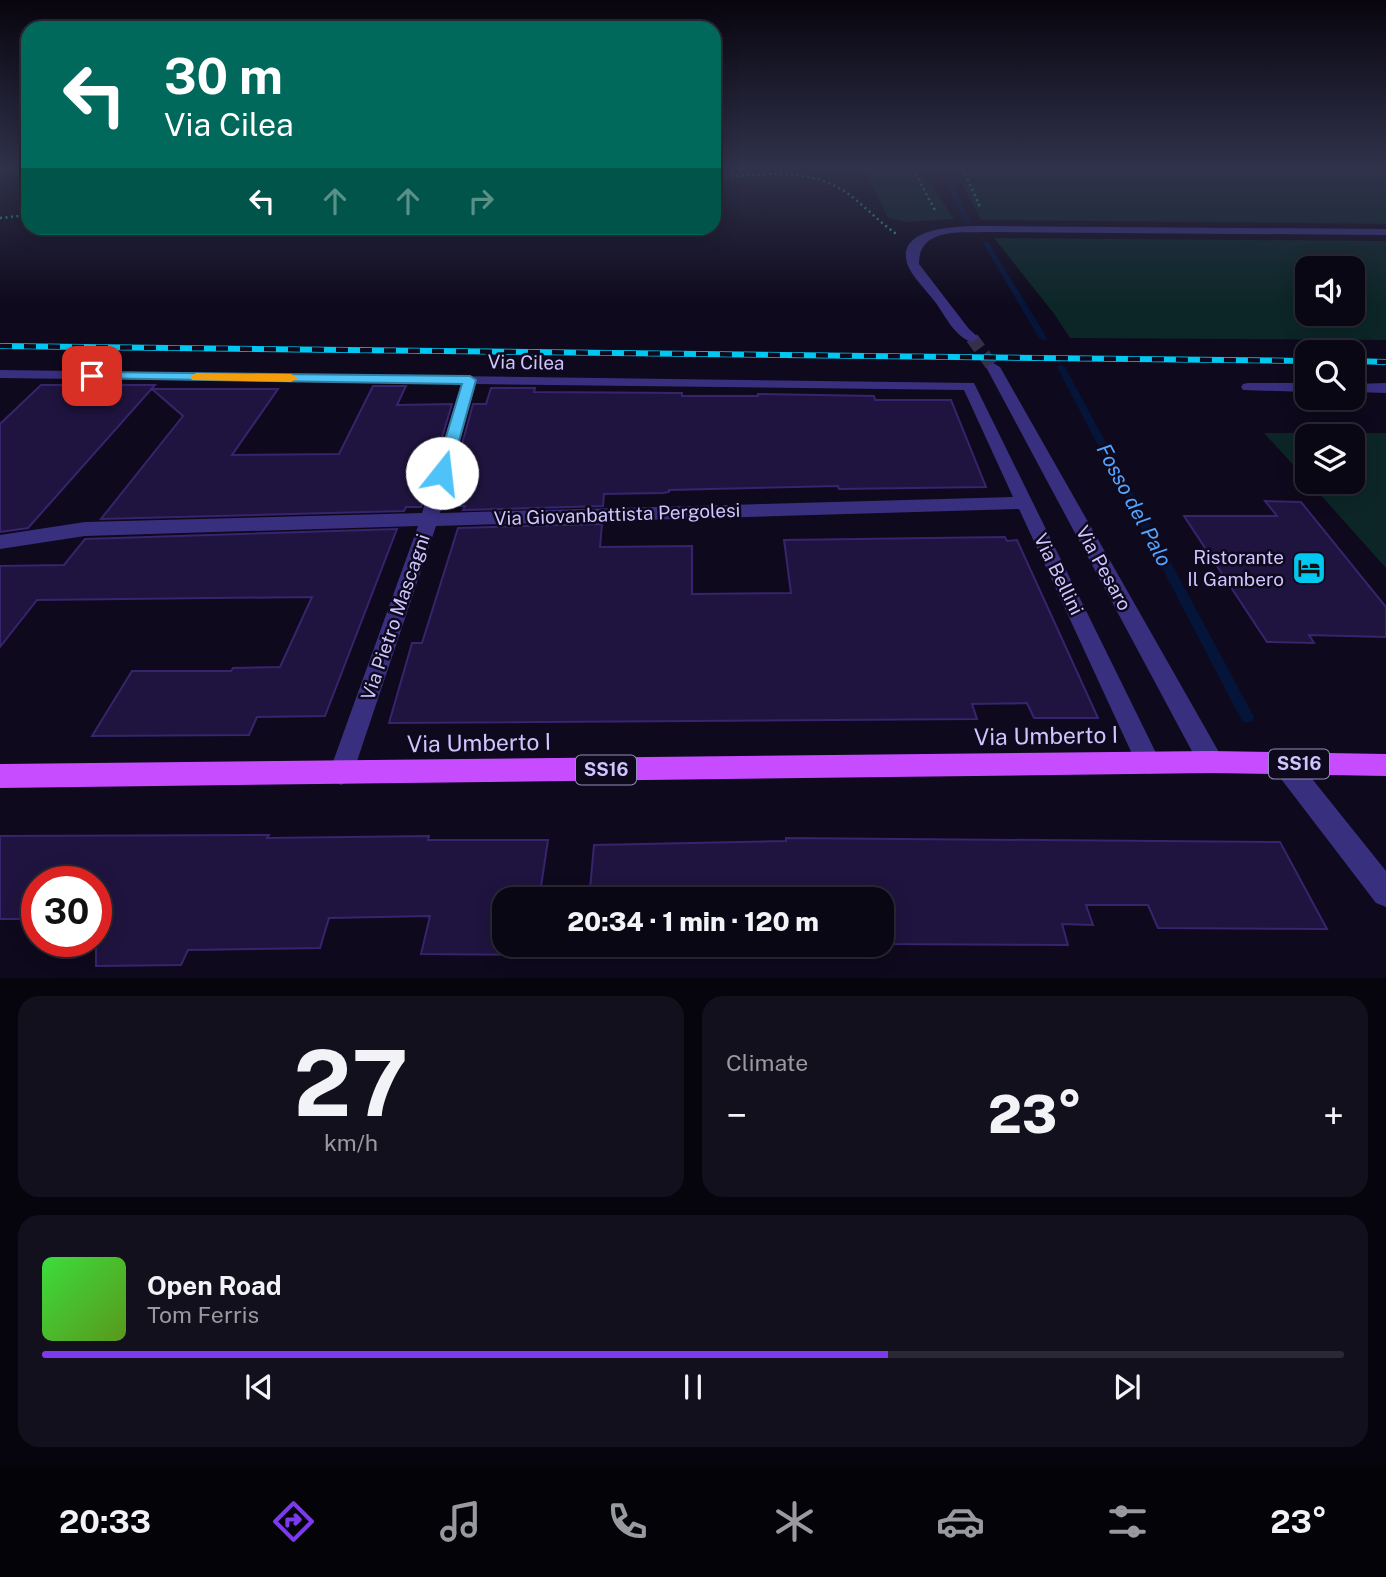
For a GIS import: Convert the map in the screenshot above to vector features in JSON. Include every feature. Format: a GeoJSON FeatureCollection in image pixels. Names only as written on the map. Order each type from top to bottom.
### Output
{"type":"FeatureCollection","features":[{"type":"Feature","properties":{"kind":"main road","name":"Via Umberto I"},"geometry":{"type":"LineString","coordinates":[[0,776],[1211,762]]}},
{"type":"Feature","properties":{"kind":"main road","name":"SS16"},"geometry":{"type":"LineString","coordinates":[[1211,762],[1386,765]]}},
{"type":"Feature","properties":{"kind":"street"},"geometry":{"type":"LineString","coordinates":[[967,336],[913,264],[910,254],[913,245],[925,236],[953,230],[989,229],[1386,232]]}},
{"type":"Feature","properties":{"kind":"street","name":"Via Pesaro"},"geometry":{"type":"LineString","coordinates":[[992,369],[1211,762]]}},
{"type":"Feature","properties":{"kind":"street","name":"Via Cilea"},"geometry":{"type":"LineString","coordinates":[[4,378],[968,386]]}},
{"type":"Feature","properties":{"kind":"street","name":"Via Pietro Mascagni"},"geometry":{"type":"LineString","coordinates":[[341,773],[429,520],[470,380]]}},
{"type":"Feature","properties":{"kind":"street","name":"Via Bellini"},"geometry":{"type":"LineString","coordinates":[[968,386],[1149,763]]}},
{"type":"Feature","properties":{"kind":"street"},"geometry":{"type":"LineString","coordinates":[[1248,387],[1295,388]]}},
{"type":"Feature","properties":{"kind":"street"},"geometry":{"type":"LineString","coordinates":[[1365,388],[1386,388]]}},
{"type":"Feature","properties":{"kind":"street","name":"Via Giovanbattista Pergolesi"},"geometry":{"type":"LineString","coordinates":[[0,542],[85,529],[1025,503]]}},
{"type":"Feature","properties":{"kind":"street"},"geometry":{"type":"LineString","coordinates":[[1284,764],[1386,893]]}},
{"type":"Feature","properties":{"kind":"path"},"geometry":{"type":"LineString","coordinates":[[873,215],[913,245]]}},
{"type":"Feature","properties":{"kind":"path"},"geometry":{"type":"LineString","coordinates":[[940,215],[953,230]]}},
{"type":"Feature","properties":{"kind":"path"},"geometry":{"type":"LineString","coordinates":[[983,215],[989,229]]}},
{"type":"Feature","properties":{"kind":"path"},"geometry":{"type":"LineString","coordinates":[[0,218],[21,216]]}},
{"type":"Feature","properties":{"kind":"green space"},"geometry":{"type":"Polygon","coordinates":[[[886,215],[951,215],[954,219],[906,222],[888,218],[886,215]]]}},
{"type":"Feature","properties":{"kind":"green space"},"geometry":{"type":"Polygon","coordinates":[[[978,215],[1386,215],[1386,224],[981,220],[978,215]]]}},
{"type":"Feature","properties":{"kind":"green space"},"geometry":{"type":"Polygon","coordinates":[[[994,238],[1386,241],[1386,340],[1070,338],[994,238]]]}},
{"type":"Feature","properties":{"kind":"green space"},"geometry":{"type":"Polygon","coordinates":[[[1264,433],[1295,433],[1295,467],[1264,433]]]}},
{"type":"Feature","properties":{"kind":"green space"},"geometry":{"type":"Polygon","coordinates":[[[1365,433],[1386,433],[1386,568],[1320,494],[1365,494],[1365,433]]]}},
{"type":"Feature","properties":{"kind":"building"},"geometry":{"type":"Polygon","coordinates":[[[41,385],[155,385],[28,528],[0,532],[0,424],[41,385]]]}},
{"type":"Feature","properties":{"kind":"building"},"geometry":{"type":"Polygon","coordinates":[[[373,386],[406,386],[397,405],[452,404],[421,507],[406,507],[404,511],[101,519],[183,416],[152,389],[278,389],[232,455],[339,454],[373,386]]]}},
{"type":"Feature","properties":{"kind":"building"},"geometry":{"type":"Polygon","coordinates":[[[491,388],[535,388],[534,392],[682,393],[682,396],[758,394],[874,396],[875,400],[951,400],[986,487],[839,489],[838,486],[669,490],[663,493],[604,494],[603,506],[463,510],[465,506],[445,506],[473,404],[486,404],[491,388]]]}},
{"type":"Feature","properties":{"kind":"building","name":"Ristorante Il Gambero"},"geometry":{"type":"Polygon","coordinates":[[[1265,501],[1301,502],[1386,607],[1386,637],[1309,635],[1314,643],[1267,642],[1184,516],[1277,516],[1265,501]]]}},
{"type":"Feature","properties":{"kind":"building"},"geometry":{"type":"Polygon","coordinates":[[[602,524],[600,547],[692,546],[692,594],[791,593],[784,540],[1005,537],[1007,541],[1017,540],[1098,718],[1034,718],[1027,703],[972,704],[977,719],[389,723],[412,643],[422,643],[458,528],[602,524]]]}},
{"type":"Feature","properties":{"kind":"building"},"geometry":{"type":"Polygon","coordinates":[[[397,529],[325,716],[257,717],[249,735],[92,736],[132,671],[231,671],[233,668],[280,667],[312,597],[37,600],[0,647],[0,566],[64,565],[85,539],[397,529]]]}},
{"type":"Feature","properties":{"kind":"building"},"geometry":{"type":"Polygon","coordinates":[[[0,836],[429,836],[428,840],[548,840],[541,887],[492,887],[492,955],[421,954],[430,916],[329,918],[320,948],[188,950],[181,965],[96,966],[96,957],[112,957],[112,866],[21,866],[21,919],[0,919],[0,836]]]}},
{"type":"Feature","properties":{"kind":"building"},"geometry":{"type":"Polygon","coordinates":[[[786,838],[1280,842],[1327,929],[1158,928],[1148,905],[1086,905],[1093,925],[1062,924],[1068,945],[894,944],[894,887],[590,887],[594,845],[786,841],[786,838]]]}},
{"type":"Feature","properties":{"kind":"waterway","name":"Fosso del Palo"},"geometry":{"type":"LineString","coordinates":[[964,215],[968,222]]}},
{"type":"Feature","properties":{"kind":"waterway","name":"Fosso del Palo"},"geometry":{"type":"LineString","coordinates":[[986,243],[1043,338]]}},
{"type":"Feature","properties":{"kind":"waterway","name":"Fosso del Palo"},"geometry":{"type":"LineString","coordinates":[[1061,367],[1247,717]]}},
{"type":"Feature","properties":{"kind":"tunnel"},"geometry":{"type":"LineString","coordinates":[[972,338],[993,367]]}},
{"type":"Feature","properties":{"kind":"railway"},"geometry":{"type":"LineString","coordinates":[[0,346],[1295,361]]}},
{"type":"Feature","properties":{"kind":"railway"},"geometry":{"type":"LineString","coordinates":[[1365,361],[1386,362]]}},
{"type":"Feature","properties":{"kind":"slow traffic"},"geometry":{"type":"LineString","coordinates":[[196,377],[291,378]]}},
{"type":"Feature","properties":{"kind":"place","name":"Ristorante Il Gambero"},"geometry":{"type":"Point","coordinates":[1309,568]}},
{"type":"Feature","properties":{"kind":"route"},"geometry":{"type":"LineString","coordinates":[[92,376],[470,380],[442,473]]}}]}
